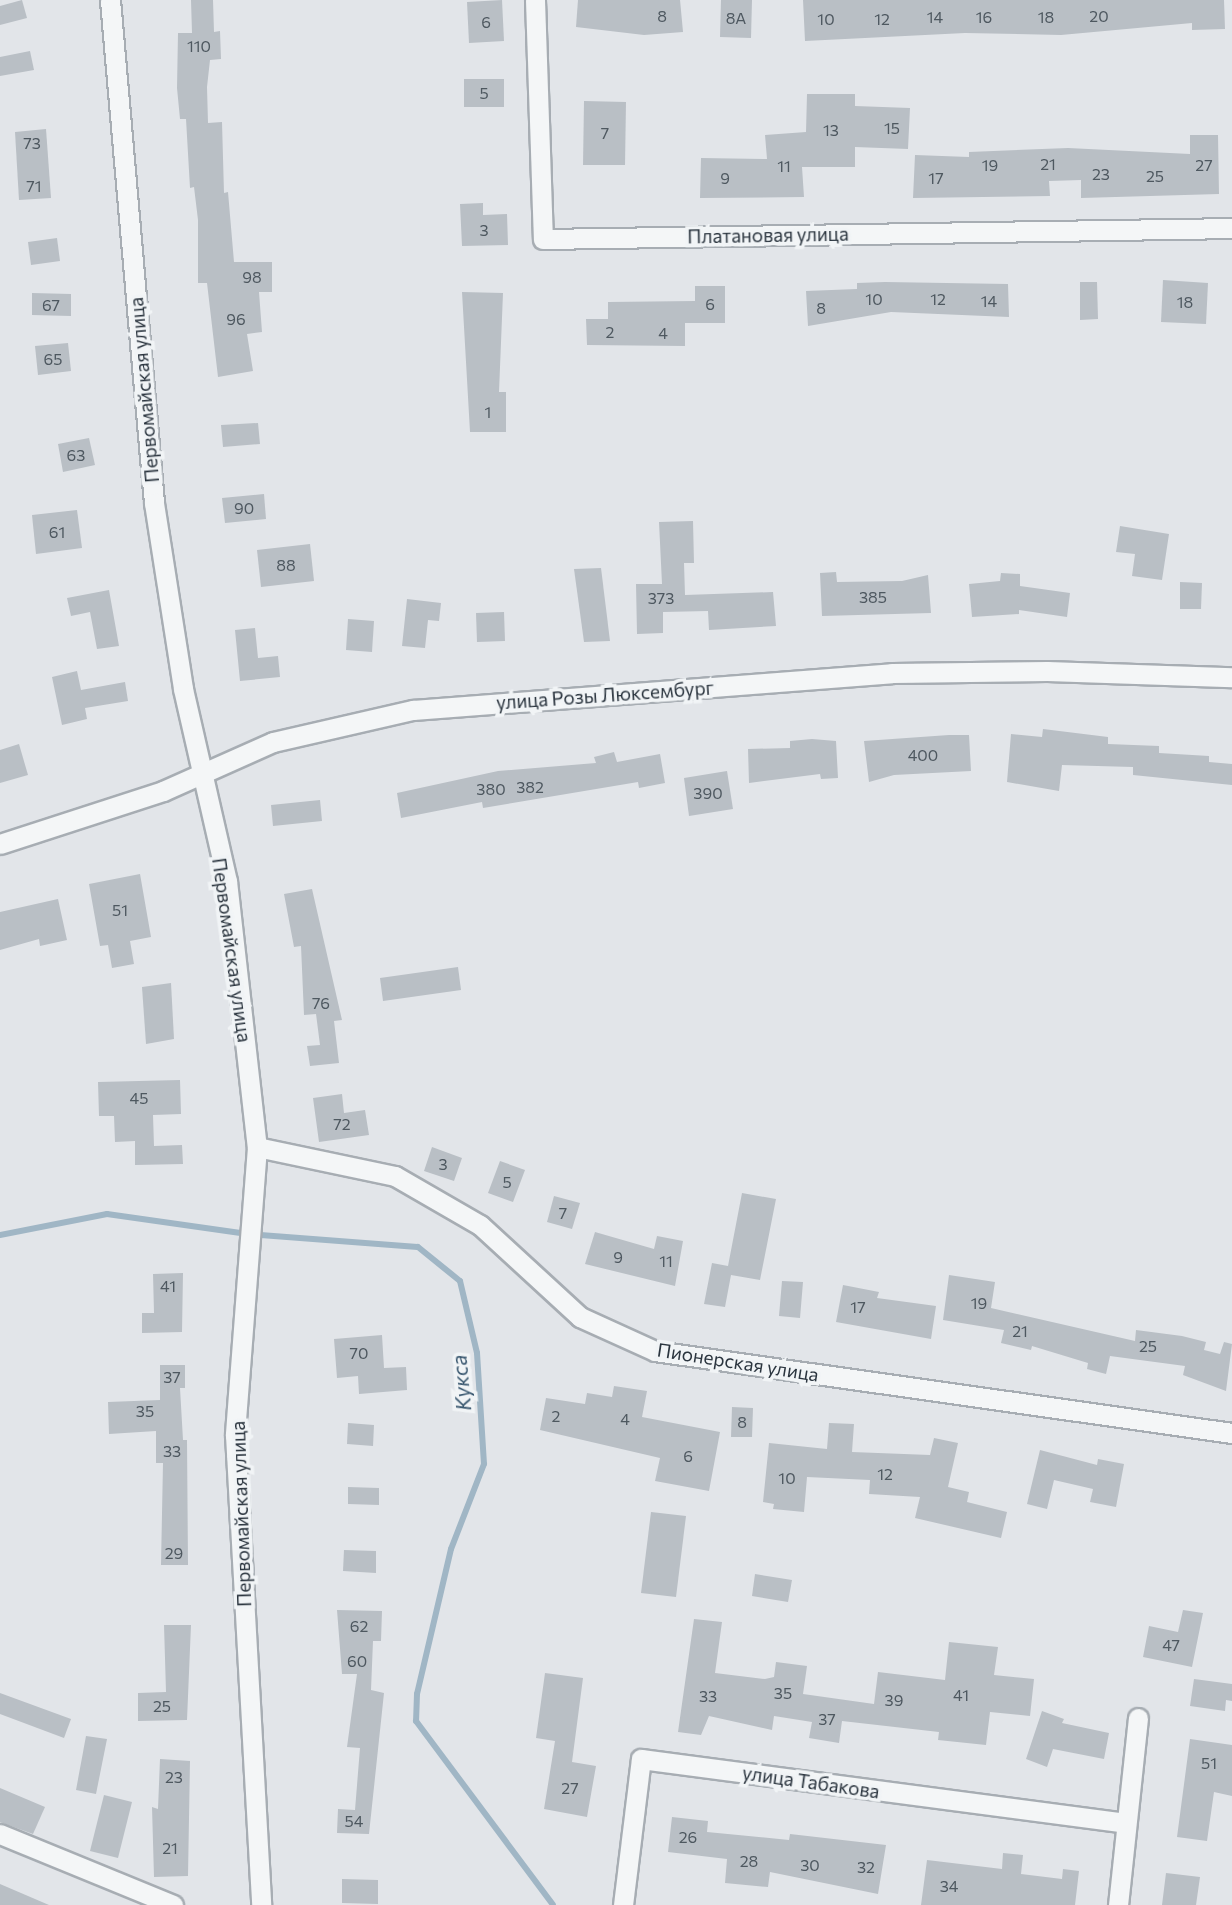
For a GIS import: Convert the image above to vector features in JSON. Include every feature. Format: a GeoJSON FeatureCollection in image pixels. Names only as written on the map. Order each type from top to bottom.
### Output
{"type":"FeatureCollection","features":[{"type":"Feature","properties":{"kind":"street","name":"Первомайская улица"},"geometry":{"type":"LineString","coordinates":[[110,0],[154,503],[200,775],[227,881],[257,1147],[235,1435],[261,1905]]}},
{"type":"Feature","properties":{"kind":"street","name":"Платановая улица"},"geometry":{"type":"LineString","coordinates":[[535,0],[543,239],[1232,228]]}},
{"type":"Feature","properties":{"kind":"street","name":"улица Розы Люксембург"},"geometry":{"type":"LineString","coordinates":[[0,844],[200,775],[273,743],[413,710],[892,673],[1232,677]]}},
{"type":"Feature","properties":{"kind":"street","name":"Пионерская улица"},"geometry":{"type":"LineString","coordinates":[[257,1147],[395,1176],[480,1225],[580,1317],[655,1351],[1232,1433]]}},
{"type":"Feature","properties":{"kind":"street"},"geometry":{"type":"LineString","coordinates":[[1118,1905],[1138,1718]]}},
{"type":"Feature","properties":{"kind":"street","name":"улица Табакова"},"geometry":{"type":"LineString","coordinates":[[623,1905],[641,1759],[1126,1823]]}},
{"type":"Feature","properties":{"kind":"street"},"geometry":{"type":"LineString","coordinates":[[0,1834],[173,1905]]}},
{"type":"Feature","properties":{"kind":"building"},"geometry":{"type":"Polygon","coordinates":[[[22,0],[27,18],[0,25],[0,6],[22,0]]]}},
{"type":"Feature","properties":{"kind":"building"},"geometry":{"type":"Polygon","coordinates":[[[191,0],[213,0],[214,32],[220,31],[221,59],[210,60],[207,87],[208,123],[222,122],[224,193],[228,192],[234,262],[272,262],[272,292],[259,292],[262,332],[247,334],[253,371],[218,377],[207,283],[198,283],[198,220],[194,187],[190,188],[186,119],[180,119],[177,88],[178,33],[192,33],[191,0]]]}},
{"type":"Feature","properties":{"kind":"building"},"geometry":{"type":"Polygon","coordinates":[[[502,0],[504,41],[469,43],[467,2],[502,0]]]}},
{"type":"Feature","properties":{"kind":"building"},"geometry":{"type":"Polygon","coordinates":[[[578,0],[680,0],[683,32],[644,35],[576,27],[578,0]]]}},
{"type":"Feature","properties":{"kind":"building"},"geometry":{"type":"Polygon","coordinates":[[[721,0],[752,0],[751,38],[720,37],[721,0]]]}},
{"type":"Feature","properties":{"kind":"building"},"geometry":{"type":"Polygon","coordinates":[[[803,0],[1224,0],[1225,29],[1192,30],[1192,23],[1061,35],[965,33],[805,41],[803,0]]]}},
{"type":"Feature","properties":{"kind":"building"},"geometry":{"type":"Polygon","coordinates":[[[30,51],[34,70],[0,76],[0,57],[30,51]]]}},
{"type":"Feature","properties":{"kind":"building"},"geometry":{"type":"Polygon","coordinates":[[[464,79],[504,79],[504,107],[464,107],[464,79]]]}},
{"type":"Feature","properties":{"kind":"building"},"geometry":{"type":"Polygon","coordinates":[[[807,94],[855,94],[855,106],[910,108],[908,149],[855,147],[855,167],[802,167],[804,197],[700,198],[701,158],[767,159],[765,135],[806,132],[807,94]]]}},
{"type":"Feature","properties":{"kind":"building"},"geometry":{"type":"Polygon","coordinates":[[[584,101],[626,102],[625,165],[583,165],[584,101]]]}},
{"type":"Feature","properties":{"kind":"building"},"geometry":{"type":"Polygon","coordinates":[[[46,129],[51,198],[19,200],[15,132],[46,129]]]}},
{"type":"Feature","properties":{"kind":"building"},"geometry":{"type":"Polygon","coordinates":[[[1190,135],[1218,135],[1219,194],[1081,198],[1081,180],[1049,181],[1050,196],[913,198],[915,155],[969,157],[969,152],[1068,148],[1190,154],[1190,135]]]}},
{"type":"Feature","properties":{"kind":"building"},"geometry":{"type":"Polygon","coordinates":[[[483,203],[483,215],[507,214],[508,245],[462,246],[460,204],[483,203]]]}},
{"type":"Feature","properties":{"kind":"building"},"geometry":{"type":"Polygon","coordinates":[[[57,238],[60,261],[31,265],[28,242],[57,238]]]}},
{"type":"Feature","properties":{"kind":"building"},"geometry":{"type":"Polygon","coordinates":[[[1163,280],[1208,283],[1206,324],[1161,322],[1163,280]]]}},
{"type":"Feature","properties":{"kind":"building"},"geometry":{"type":"Polygon","coordinates":[[[1080,282],[1097,282],[1098,319],[1080,320],[1080,282]]]}},
{"type":"Feature","properties":{"kind":"building"},"geometry":{"type":"Polygon","coordinates":[[[857,283],[1008,284],[1009,317],[891,312],[808,326],[806,291],[857,289],[857,283]]]}},
{"type":"Feature","properties":{"kind":"building"},"geometry":{"type":"Polygon","coordinates":[[[695,286],[725,286],[725,323],[685,323],[685,346],[587,345],[586,319],[608,319],[608,302],[695,301],[695,286]]]}},
{"type":"Feature","properties":{"kind":"building"},"geometry":{"type":"Polygon","coordinates":[[[462,292],[503,293],[499,392],[506,392],[506,432],[470,432],[462,292]]]}},
{"type":"Feature","properties":{"kind":"building"},"geometry":{"type":"Polygon","coordinates":[[[32,293],[71,294],[71,316],[32,315],[32,293]]]}},
{"type":"Feature","properties":{"kind":"building"},"geometry":{"type":"Polygon","coordinates":[[[68,343],[71,371],[38,375],[35,346],[68,343]]]}},
{"type":"Feature","properties":{"kind":"building"},"geometry":{"type":"Polygon","coordinates":[[[258,423],[260,444],[223,447],[221,425],[258,423]]]}},
{"type":"Feature","properties":{"kind":"building"},"geometry":{"type":"Polygon","coordinates":[[[89,438],[95,465],[63,472],[58,444],[89,438]]]}},
{"type":"Feature","properties":{"kind":"building"},"geometry":{"type":"Polygon","coordinates":[[[264,494],[266,519],[225,523],[222,498],[264,494]]]}},
{"type":"Feature","properties":{"kind":"building"},"geometry":{"type":"Polygon","coordinates":[[[77,510],[82,548],[36,554],[32,515],[77,510]]]}},
{"type":"Feature","properties":{"kind":"building"},"geometry":{"type":"Polygon","coordinates":[[[693,521],[694,563],[684,563],[685,595],[773,592],[776,626],[709,630],[708,611],[663,612],[663,633],[637,634],[636,584],[662,584],[659,522],[693,521]]]}},
{"type":"Feature","properties":{"kind":"building"},"geometry":{"type":"Polygon","coordinates":[[[1120,526],[1169,534],[1162,580],[1132,576],[1135,554],[1116,552],[1120,526]]]}},
{"type":"Feature","properties":{"kind":"building"},"geometry":{"type":"Polygon","coordinates":[[[310,544],[314,581],[261,587],[257,550],[310,544]]]}},
{"type":"Feature","properties":{"kind":"building"},"geometry":{"type":"Polygon","coordinates":[[[601,568],[610,641],[584,642],[574,569],[601,568]]]}},
{"type":"Feature","properties":{"kind":"building"},"geometry":{"type":"Polygon","coordinates":[[[836,572],[837,582],[902,581],[928,575],[931,613],[822,616],[820,573],[836,572]]]}},
{"type":"Feature","properties":{"kind":"building"},"geometry":{"type":"Polygon","coordinates":[[[1001,573],[1020,574],[1020,586],[1070,593],[1067,617],[1019,610],[1019,614],[972,617],[969,584],[1000,581],[1001,573]]]}},
{"type":"Feature","properties":{"kind":"building"},"geometry":{"type":"Polygon","coordinates":[[[1180,582],[1202,583],[1201,609],[1180,609],[1180,582]]]}},
{"type":"Feature","properties":{"kind":"building"},"geometry":{"type":"Polygon","coordinates":[[[109,590],[119,646],[97,649],[90,612],[71,616],[67,598],[109,590]]]}},
{"type":"Feature","properties":{"kind":"building"},"geometry":{"type":"Polygon","coordinates":[[[407,599],[441,603],[439,621],[428,620],[425,648],[402,646],[407,599]]]}},
{"type":"Feature","properties":{"kind":"building"},"geometry":{"type":"Polygon","coordinates":[[[504,612],[505,641],[477,642],[476,613],[504,612]]]}},
{"type":"Feature","properties":{"kind":"building"},"geometry":{"type":"Polygon","coordinates":[[[348,619],[374,621],[372,652],[346,650],[348,619]]]}},
{"type":"Feature","properties":{"kind":"building"},"geometry":{"type":"Polygon","coordinates":[[[255,628],[258,658],[278,656],[280,677],[240,681],[235,630],[255,628]]]}},
{"type":"Feature","properties":{"kind":"building"},"geometry":{"type":"Polygon","coordinates":[[[77,671],[81,690],[125,682],[128,701],[85,708],[87,719],[62,725],[52,677],[77,671]]]}},
{"type":"Feature","properties":{"kind":"building"},"geometry":{"type":"Polygon","coordinates":[[[1043,729],[1108,737],[1108,744],[1159,746],[1159,753],[1209,756],[1209,762],[1232,764],[1232,785],[1133,775],[1133,767],[1062,765],[1059,791],[1007,782],[1011,734],[1042,737],[1043,729]]]}},
{"type":"Feature","properties":{"kind":"building"},"geometry":{"type":"Polygon","coordinates":[[[969,735],[971,771],[894,775],[869,782],[864,741],[969,735]]]}},
{"type":"Feature","properties":{"kind":"building"},"geometry":{"type":"Polygon","coordinates":[[[790,741],[836,741],[838,778],[821,779],[820,774],[749,783],[748,749],[790,748],[790,741]]]}},
{"type":"Feature","properties":{"kind":"building"},"geometry":{"type":"Polygon","coordinates":[[[19,744],[28,775],[0,783],[0,750],[19,744]]]}},
{"type":"Feature","properties":{"kind":"building"},"geometry":{"type":"Polygon","coordinates":[[[614,752],[617,762],[660,754],[665,783],[639,788],[638,782],[483,808],[482,802],[401,818],[397,793],[498,771],[596,763],[594,757],[614,752]]]}},
{"type":"Feature","properties":{"kind":"building"},"geometry":{"type":"Polygon","coordinates":[[[727,771],[733,809],[689,816],[684,778],[727,771]]]}},
{"type":"Feature","properties":{"kind":"building"},"geometry":{"type":"Polygon","coordinates":[[[320,800],[322,821],[273,826],[271,805],[320,800]]]}},
{"type":"Feature","properties":{"kind":"building"},"geometry":{"type":"Polygon","coordinates":[[[140,874],[151,937],[130,941],[134,964],[112,968],[108,945],[100,946],[89,884],[140,874]]]}},
{"type":"Feature","properties":{"kind":"building"},"geometry":{"type":"Polygon","coordinates":[[[312,889],[342,1020],[334,1021],[339,1063],[310,1066],[307,1046],[320,1045],[316,1014],[304,1015],[301,946],[294,947],[284,894],[312,889]]]}},
{"type":"Feature","properties":{"kind":"building"},"geometry":{"type":"Polygon","coordinates":[[[58,899],[67,940],[40,946],[39,939],[0,950],[0,912],[58,899]]]}},
{"type":"Feature","properties":{"kind":"building"},"geometry":{"type":"Polygon","coordinates":[[[458,967],[461,990],[383,1001],[380,978],[458,967]]]}},
{"type":"Feature","properties":{"kind":"building"},"geometry":{"type":"Polygon","coordinates":[[[171,983],[174,1039],[146,1044],[142,987],[171,983]]]}},
{"type":"Feature","properties":{"kind":"building"},"geometry":{"type":"Polygon","coordinates":[[[180,1080],[181,1114],[153,1115],[154,1146],[182,1145],[183,1164],[135,1165],[135,1141],[115,1142],[114,1116],[99,1116],[98,1082],[180,1080]]]}},
{"type":"Feature","properties":{"kind":"building"},"geometry":{"type":"Polygon","coordinates":[[[342,1094],[344,1113],[365,1110],[369,1135],[319,1142],[313,1098],[342,1094]]]}},
{"type":"Feature","properties":{"kind":"building"},"geometry":{"type":"Polygon","coordinates":[[[432,1147],[462,1158],[454,1181],[424,1171],[432,1147]]]}},
{"type":"Feature","properties":{"kind":"building"},"geometry":{"type":"Polygon","coordinates":[[[500,1161],[525,1170],[513,1202],[488,1193],[500,1161]]]}},
{"type":"Feature","properties":{"kind":"building"},"geometry":{"type":"Polygon","coordinates":[[[742,1193],[776,1199],[760,1280],[731,1275],[725,1307],[704,1304],[712,1263],[728,1266],[742,1193]]]}},
{"type":"Feature","properties":{"kind":"building"},"geometry":{"type":"Polygon","coordinates":[[[554,1196],[580,1203],[572,1229],[547,1222],[554,1196]]]}},
{"type":"Feature","properties":{"kind":"building"},"geometry":{"type":"Polygon","coordinates":[[[595,1232],[654,1249],[657,1236],[683,1241],[675,1286],[585,1264],[595,1232]]]}},
{"type":"Feature","properties":{"kind":"building"},"geometry":{"type":"Polygon","coordinates":[[[183,1273],[182,1332],[142,1333],[142,1313],[154,1313],[153,1274],[183,1273]]]}},
{"type":"Feature","properties":{"kind":"building"},"geometry":{"type":"Polygon","coordinates":[[[949,1275],[995,1282],[991,1308],[1135,1341],[1136,1330],[1182,1336],[1206,1342],[1204,1350],[1220,1354],[1224,1342],[1232,1344],[1226,1391],[1183,1375],[1185,1366],[1110,1356],[1106,1374],[1087,1369],[1088,1363],[1032,1346],[1031,1350],[1001,1343],[1004,1330],[943,1320],[949,1275]]]}},
{"type":"Feature","properties":{"kind":"building"},"geometry":{"type":"Polygon","coordinates":[[[782,1281],[803,1282],[800,1318],[779,1316],[782,1281]]]}},
{"type":"Feature","properties":{"kind":"building"},"geometry":{"type":"Polygon","coordinates":[[[843,1285],[879,1292],[877,1298],[936,1306],[931,1339],[836,1322],[843,1285]]]}},
{"type":"Feature","properties":{"kind":"building"},"geometry":{"type":"Polygon","coordinates":[[[382,1335],[384,1368],[406,1367],[407,1390],[359,1394],[358,1376],[337,1378],[334,1339],[382,1335]]]}},
{"type":"Feature","properties":{"kind":"building"},"geometry":{"type":"Polygon","coordinates":[[[160,1365],[185,1365],[185,1388],[180,1388],[183,1440],[187,1440],[188,1565],[161,1565],[163,1463],[156,1463],[156,1431],[109,1434],[108,1402],[160,1400],[160,1365]]]}},
{"type":"Feature","properties":{"kind":"building"},"geometry":{"type":"Polygon","coordinates":[[[614,1386],[647,1391],[642,1417],[720,1432],[709,1491],[655,1481],[660,1458],[540,1430],[546,1398],[585,1404],[587,1393],[612,1397],[614,1386]]]}},
{"type":"Feature","properties":{"kind":"building"},"geometry":{"type":"Polygon","coordinates":[[[732,1407],[753,1408],[752,1437],[731,1437],[732,1407]]]}},
{"type":"Feature","properties":{"kind":"building"},"geometry":{"type":"Polygon","coordinates":[[[348,1423],[374,1425],[373,1446],[347,1444],[348,1423]]]}},
{"type":"Feature","properties":{"kind":"building"},"geometry":{"type":"Polygon","coordinates":[[[829,1423],[854,1424],[852,1452],[930,1455],[934,1438],[958,1443],[948,1487],[969,1492],[967,1502],[1007,1512],[1001,1538],[915,1518],[920,1497],[869,1494],[870,1480],[807,1477],[804,1512],[773,1509],[774,1504],[763,1502],[769,1443],[827,1449],[829,1423]]]}},
{"type":"Feature","properties":{"kind":"building"},"geometry":{"type":"Polygon","coordinates":[[[1040,1450],[1097,1465],[1098,1459],[1124,1464],[1116,1507],[1090,1502],[1093,1489],[1054,1480],[1047,1509],[1027,1504],[1040,1450]]]}},
{"type":"Feature","properties":{"kind":"building"},"geometry":{"type":"Polygon","coordinates":[[[348,1487],[379,1488],[379,1505],[348,1504],[348,1487]]]}},
{"type":"Feature","properties":{"kind":"building"},"geometry":{"type":"Polygon","coordinates":[[[651,1512],[686,1516],[676,1597],[641,1593],[651,1512]]]}},
{"type":"Feature","properties":{"kind":"building"},"geometry":{"type":"Polygon","coordinates":[[[344,1550],[376,1551],[376,1573],[343,1571],[344,1550]]]}},
{"type":"Feature","properties":{"kind":"building"},"geometry":{"type":"Polygon","coordinates":[[[755,1574],[792,1580],[788,1602],[752,1596],[755,1574]]]}},
{"type":"Feature","properties":{"kind":"building"},"geometry":{"type":"Polygon","coordinates":[[[337,1610],[382,1611],[381,1641],[373,1641],[371,1690],[384,1693],[369,1834],[337,1833],[338,1809],[355,1810],[360,1748],[347,1747],[357,1674],[342,1674],[337,1610]]]}},
{"type":"Feature","properties":{"kind":"building"},"geometry":{"type":"Polygon","coordinates":[[[1183,1610],[1203,1613],[1192,1667],[1143,1657],[1149,1626],[1178,1632],[1183,1610]]]}},
{"type":"Feature","properties":{"kind":"building"},"geometry":{"type":"Polygon","coordinates":[[[694,1619],[722,1622],[715,1673],[765,1679],[774,1677],[776,1662],[807,1666],[803,1694],[874,1704],[878,1672],[945,1680],[949,1642],[998,1647],[994,1675],[1034,1679],[1030,1716],[990,1712],[986,1745],[938,1740],[939,1732],[842,1721],[839,1743],[809,1738],[812,1722],[774,1716],[772,1730],[709,1716],[701,1735],[678,1732],[694,1619]]]}},
{"type":"Feature","properties":{"kind":"building"},"geometry":{"type":"Polygon","coordinates":[[[164,1625],[191,1625],[187,1720],[138,1721],[138,1693],[166,1692],[164,1625]]]}},
{"type":"Feature","properties":{"kind":"building"},"geometry":{"type":"Polygon","coordinates":[[[545,1673],[583,1678],[572,1762],[596,1766],[587,1817],[544,1809],[555,1741],[536,1738],[545,1673]]]}},
{"type":"Feature","properties":{"kind":"building"},"geometry":{"type":"Polygon","coordinates":[[[1194,1679],[1232,1684],[1232,1701],[1226,1700],[1225,1711],[1190,1706],[1194,1679]]]}},
{"type":"Feature","properties":{"kind":"building"},"geometry":{"type":"Polygon","coordinates":[[[0,1693],[71,1719],[64,1738],[0,1714],[0,1693]]]}},
{"type":"Feature","properties":{"kind":"building"},"geometry":{"type":"Polygon","coordinates":[[[1042,1711],[1064,1719],[1062,1723],[1109,1733],[1104,1759],[1053,1749],[1047,1767],[1026,1759],[1042,1711]]]}},
{"type":"Feature","properties":{"kind":"building"},"geometry":{"type":"Polygon","coordinates":[[[86,1736],[107,1739],[96,1794],[76,1790],[86,1736]]]}},
{"type":"Feature","properties":{"kind":"building"},"geometry":{"type":"Polygon","coordinates":[[[1190,1739],[1232,1745],[1232,1796],[1214,1792],[1207,1841],[1177,1837],[1190,1739]]]}},
{"type":"Feature","properties":{"kind":"building"},"geometry":{"type":"Polygon","coordinates":[[[160,1759],[190,1761],[188,1876],[154,1877],[152,1807],[158,1809],[160,1759]]]}},
{"type":"Feature","properties":{"kind":"building"},"geometry":{"type":"Polygon","coordinates":[[[0,1788],[45,1807],[33,1834],[0,1822],[0,1788]]]}},
{"type":"Feature","properties":{"kind":"building"},"geometry":{"type":"Polygon","coordinates":[[[104,1795],[132,1802],[118,1858],[90,1851],[104,1795]]]}},
{"type":"Feature","properties":{"kind":"building"},"geometry":{"type":"Polygon","coordinates":[[[672,1817],[708,1821],[707,1832],[789,1840],[790,1834],[886,1845],[878,1894],[770,1872],[768,1887],[725,1883],[727,1859],[668,1852],[672,1817]]]}},
{"type":"Feature","properties":{"kind":"building"},"geometry":{"type":"Polygon","coordinates":[[[1003,1853],[1023,1855],[1021,1874],[1062,1879],[1063,1869],[1079,1871],[1075,1905],[921,1905],[927,1860],[1002,1869],[1003,1853]]]}},
{"type":"Feature","properties":{"kind":"building"},"geometry":{"type":"Polygon","coordinates":[[[1166,1873],[1200,1877],[1196,1905],[1162,1905],[1166,1873]]]}},
{"type":"Feature","properties":{"kind":"building"},"geometry":{"type":"Polygon","coordinates":[[[342,1879],[378,1880],[378,1904],[342,1903],[342,1879]]]}},
{"type":"Feature","properties":{"kind":"building"},"geometry":{"type":"Polygon","coordinates":[[[0,1884],[49,1905],[0,1905],[0,1884]]]}},
{"type":"Feature","properties":{"kind":"waterway","name":"Кукса"},"geometry":{"type":"LineString","coordinates":[[0,1235],[107,1214],[248,1234],[418,1247],[460,1281],[477,1353],[484,1464],[451,1549],[417,1694],[416,1721],[553,1905]]}}]}
